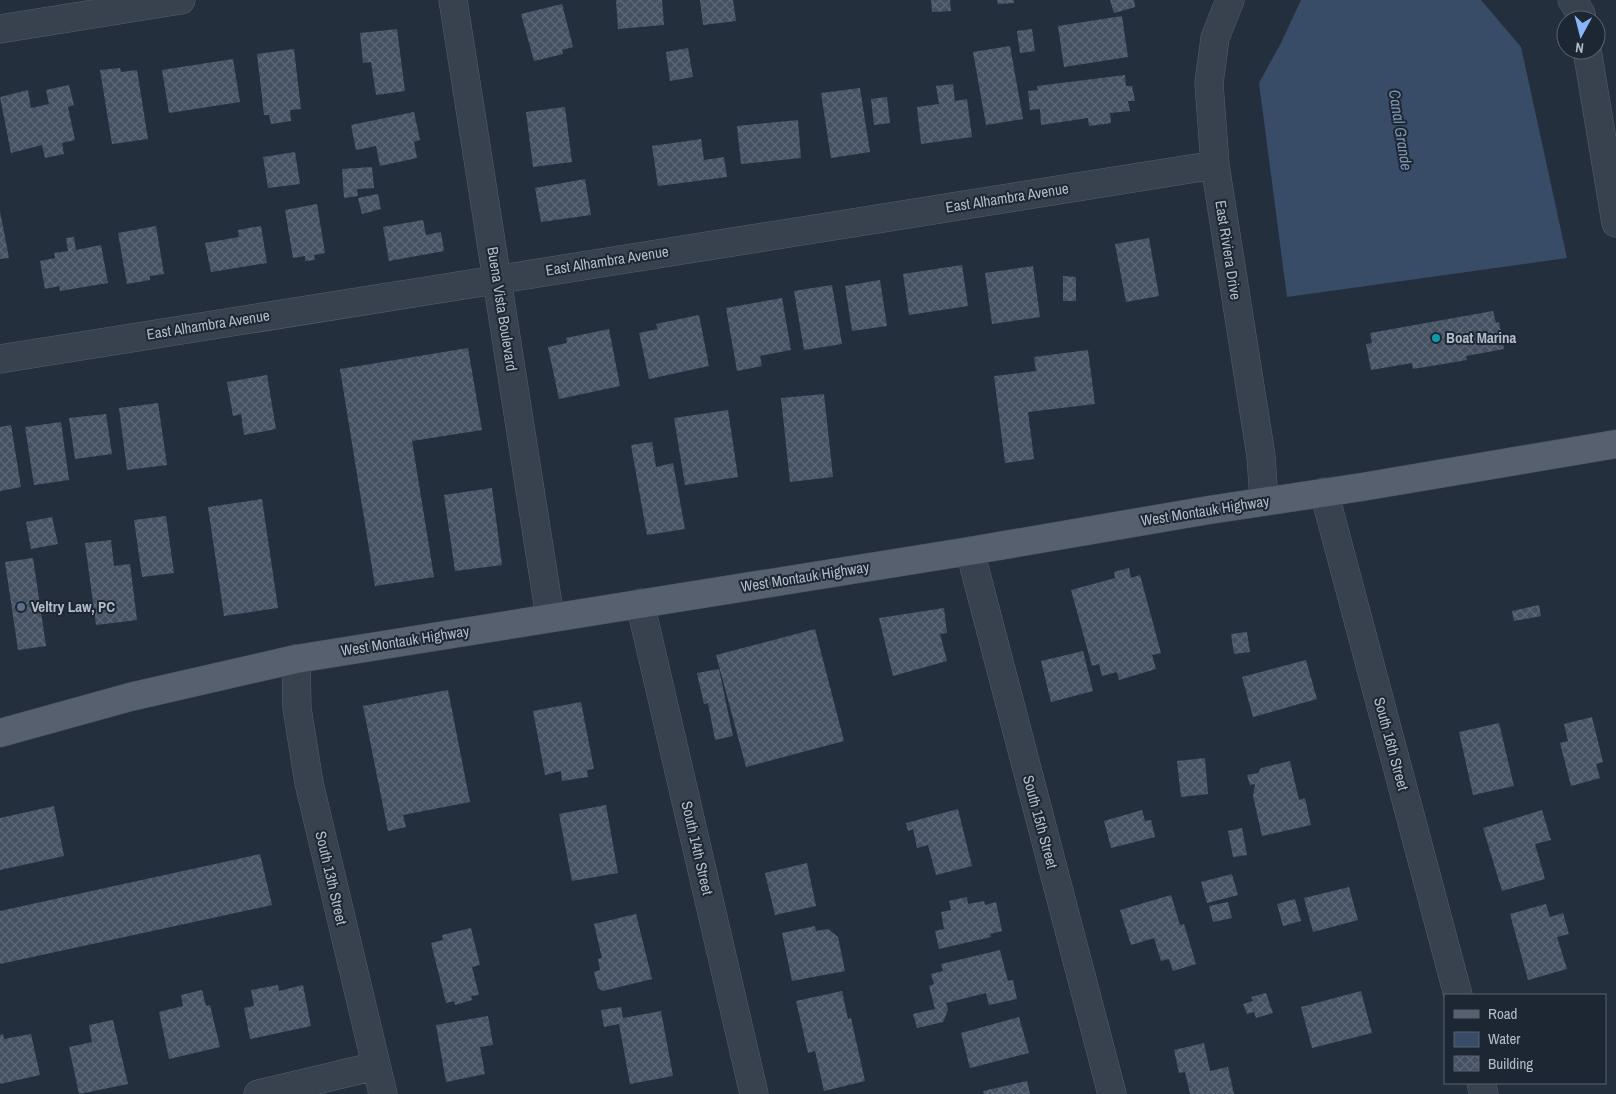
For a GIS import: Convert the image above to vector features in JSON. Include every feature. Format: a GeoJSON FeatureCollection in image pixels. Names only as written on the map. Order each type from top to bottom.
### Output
{"type":"FeatureCollection","features":[{"type":"Feature","properties":{"kind":"main road","name":"West Montauk Highway"},"geometry":{"type":"LineString","coordinates":[[0,733],[130,697],[296,659],[970,551],[1616,444]]}},
{"type":"Feature","properties":{"kind":"street"},"geometry":{"type":"LineString","coordinates":[[0,29],[181,0]]}},
{"type":"Feature","properties":{"kind":"street","name":"Buena Vista Boulevard"},"geometry":{"type":"LineString","coordinates":[[453,0],[550,617]]}},
{"type":"Feature","properties":{"kind":"street","name":"East Riviera Drive"},"geometry":{"type":"LineString","coordinates":[[1230,0],[1215,38],[1209,83],[1215,165],[1261,456],[1264,501]]}},
{"type":"Feature","properties":{"kind":"street"},"geometry":{"type":"LineString","coordinates":[[1591,60],[1607,104],[1616,223]]}},
{"type":"Feature","properties":{"kind":"street","name":"East Alhambra Avenue"},"geometry":{"type":"LineString","coordinates":[[0,359],[1215,165]]}},
{"type":"Feature","properties":{"kind":"street","name":"South 16th Street"},"geometry":{"type":"LineString","coordinates":[[1324,492],[1458,994]]}},
{"type":"Feature","properties":{"kind":"street","name":"South 15th Street"},"geometry":{"type":"LineString","coordinates":[[970,551],[1112,1094]]}},
{"type":"Feature","properties":{"kind":"street","name":"South 14th Street"},"geometry":{"type":"LineString","coordinates":[[640,603],[754,1094]]}},
{"type":"Feature","properties":{"kind":"street","name":"South 13th Street"},"geometry":{"type":"LineString","coordinates":[[296,659],[297,708],[309,783],[383,1094]]}},
{"type":"Feature","properties":{"kind":"street"},"geometry":{"type":"LineString","coordinates":[[258,1094],[376,1066]]}},
{"type":"Feature","properties":{"kind":"water","name":"Canal Grande"},"geometry":{"type":"Polygon","coordinates":[[[1301,0],[1481,0],[1521,47],[1567,258],[1287,297],[1259,83],[1281,43],[1301,0]]]}},
{"type":"Feature","properties":{"kind":"building"},"geometry":{"type":"Polygon","coordinates":[[[616,0],[662,0],[664,25],[618,29],[616,0]]]}},
{"type":"Feature","properties":{"kind":"building"},"geometry":{"type":"Polygon","coordinates":[[[700,0],[733,0],[736,21],[703,25],[700,0]]]}},
{"type":"Feature","properties":{"kind":"building"},"geometry":{"type":"Polygon","coordinates":[[[931,0],[950,0],[951,11],[932,12],[931,0]]]}},
{"type":"Feature","properties":{"kind":"building"},"geometry":{"type":"Polygon","coordinates":[[[997,0],[1014,0],[1014,3],[998,4],[997,0]]]}},
{"type":"Feature","properties":{"kind":"building"},"geometry":{"type":"Polygon","coordinates":[[[1110,0],[1134,0],[1135,7],[1114,13],[1110,0]]]}},
{"type":"Feature","properties":{"kind":"building"},"geometry":{"type":"Polygon","coordinates":[[[562,4],[573,47],[562,50],[563,54],[534,61],[521,14],[562,4]]]}},
{"type":"Feature","properties":{"kind":"building"},"geometry":{"type":"Polygon","coordinates":[[[1122,16],[1128,57],[1064,67],[1058,26],[1122,16]]]}},
{"type":"Feature","properties":{"kind":"building"},"geometry":{"type":"Polygon","coordinates":[[[397,29],[405,91],[376,95],[371,62],[363,63],[360,33],[397,29]]]}},
{"type":"Feature","properties":{"kind":"building"},"geometry":{"type":"Polygon","coordinates":[[[1032,29],[1035,51],[1020,53],[1017,31],[1032,29]]]}},
{"type":"Feature","properties":{"kind":"building"},"geometry":{"type":"Polygon","coordinates":[[[1010,46],[1023,119],[986,125],[973,52],[1010,46]]]}},
{"type":"Feature","properties":{"kind":"building"},"geometry":{"type":"Polygon","coordinates":[[[688,48],[693,77],[670,81],[666,52],[688,48]]]}},
{"type":"Feature","properties":{"kind":"building"},"geometry":{"type":"Polygon","coordinates":[[[294,49],[301,109],[290,110],[291,121],[271,124],[269,115],[264,115],[257,54],[294,49]]]}},
{"type":"Feature","properties":{"kind":"building"},"geometry":{"type":"Polygon","coordinates":[[[233,59],[240,102],[169,113],[162,70],[233,59]]]}},
{"type":"Feature","properties":{"kind":"building"},"geometry":{"type":"Polygon","coordinates":[[[120,68],[121,72],[137,70],[148,139],[112,144],[100,70],[120,68]]]}},
{"type":"Feature","properties":{"kind":"building"},"geometry":{"type":"Polygon","coordinates":[[[1125,75],[1126,86],[1132,86],[1135,101],[1128,101],[1130,111],[1110,113],[1111,123],[1089,126],[1088,118],[1041,125],[1040,109],[1030,110],[1028,91],[1038,90],[1037,86],[1125,75]]]}},
{"type":"Feature","properties":{"kind":"building"},"geometry":{"type":"Polygon","coordinates":[[[953,84],[955,101],[967,99],[972,137],[921,144],[917,107],[939,104],[936,86],[953,84]]]}},
{"type":"Feature","properties":{"kind":"building"},"geometry":{"type":"Polygon","coordinates":[[[69,85],[74,105],[68,107],[75,140],[62,143],[64,154],[45,158],[42,145],[11,153],[0,97],[28,90],[31,108],[49,104],[46,90],[69,85]]]}},
{"type":"Feature","properties":{"kind":"building"},"geometry":{"type":"Polygon","coordinates":[[[860,88],[870,152],[831,158],[821,93],[860,88]]]}},
{"type":"Feature","properties":{"kind":"building"},"geometry":{"type":"Polygon","coordinates":[[[887,97],[890,123],[874,125],[871,99],[887,97]]]}},
{"type":"Feature","properties":{"kind":"building"},"geometry":{"type":"Polygon","coordinates":[[[565,107],[572,162],[533,167],[526,112],[565,107]]]}},
{"type":"Feature","properties":{"kind":"building"},"geometry":{"type":"Polygon","coordinates":[[[414,112],[420,140],[414,142],[417,158],[380,166],[376,146],[356,150],[351,125],[414,112]]]}},
{"type":"Feature","properties":{"kind":"building"},"geometry":{"type":"Polygon","coordinates":[[[798,120],[801,158],[741,164],[737,126],[798,120]]]}},
{"type":"Feature","properties":{"kind":"building"},"geometry":{"type":"Polygon","coordinates":[[[701,139],[704,160],[724,157],[727,177],[658,186],[652,146],[701,139]]]}},
{"type":"Feature","properties":{"kind":"building"},"geometry":{"type":"Polygon","coordinates":[[[295,152],[300,184],[268,188],[263,157],[295,152]]]}},
{"type":"Feature","properties":{"kind":"building"},"geometry":{"type":"Polygon","coordinates":[[[372,167],[374,188],[357,189],[358,196],[344,198],[342,169],[372,167]]]}},
{"type":"Feature","properties":{"kind":"building"},"geometry":{"type":"Polygon","coordinates":[[[585,179],[591,215],[541,222],[535,188],[585,179]]]}},
{"type":"Feature","properties":{"kind":"building"},"geometry":{"type":"Polygon","coordinates":[[[378,194],[381,209],[362,214],[358,198],[378,194]]]}},
{"type":"Feature","properties":{"kind":"building"},"geometry":{"type":"Polygon","coordinates":[[[317,204],[325,253],[314,255],[315,260],[305,261],[305,256],[293,258],[285,210],[317,204]]]}},
{"type":"Feature","properties":{"kind":"building"},"geometry":{"type":"Polygon","coordinates":[[[0,211],[9,258],[0,259],[0,211]]]}},
{"type":"Feature","properties":{"kind":"building"},"geometry":{"type":"Polygon","coordinates":[[[423,220],[426,235],[441,232],[444,251],[389,261],[383,227],[423,220]]]}},
{"type":"Feature","properties":{"kind":"building"},"geometry":{"type":"Polygon","coordinates":[[[156,226],[164,274],[150,276],[150,280],[127,284],[118,233],[156,226]]]}},
{"type":"Feature","properties":{"kind":"building"},"geometry":{"type":"Polygon","coordinates":[[[261,226],[267,263],[211,272],[205,243],[239,237],[238,230],[261,226]]]}},
{"type":"Feature","properties":{"kind":"building"},"geometry":{"type":"Polygon","coordinates":[[[74,237],[76,250],[101,245],[108,283],[60,291],[59,286],[45,289],[40,261],[55,258],[54,253],[68,251],[66,238],[74,237]]]}},
{"type":"Feature","properties":{"kind":"building"},"geometry":{"type":"Polygon","coordinates":[[[1149,238],[1159,296],[1126,302],[1115,244],[1149,238]]]}},
{"type":"Feature","properties":{"kind":"building"},"geometry":{"type":"Polygon","coordinates":[[[962,265],[968,306],[909,315],[903,274],[962,265]]]}},
{"type":"Feature","properties":{"kind":"building"},"geometry":{"type":"Polygon","coordinates":[[[1033,266],[1040,317],[992,324],[985,273],[1033,266]]]}},
{"type":"Feature","properties":{"kind":"building"},"geometry":{"type":"Polygon","coordinates":[[[1063,276],[1076,277],[1076,301],[1063,301],[1063,276]]]}},
{"type":"Feature","properties":{"kind":"building"},"geometry":{"type":"Polygon","coordinates":[[[880,280],[887,326],[852,331],[845,286],[880,280]]]}},
{"type":"Feature","properties":{"kind":"building"},"geometry":{"type":"Polygon","coordinates":[[[832,285],[842,344],[804,350],[794,291],[832,285]]]}},
{"type":"Feature","properties":{"kind":"building"},"geometry":{"type":"Polygon","coordinates":[[[782,298],[791,350],[760,356],[762,366],[737,371],[726,308],[782,298]]]}},
{"type":"Feature","properties":{"kind":"building","name":"Boat Marina"},"geometry":{"type":"Polygon","coordinates":[[[1493,311],[1496,323],[1499,322],[1504,349],[1466,356],[1467,360],[1413,369],[1412,363],[1371,370],[1366,344],[1372,343],[1370,333],[1493,311]]]}},
{"type":"Feature","properties":{"kind":"building"},"geometry":{"type":"Polygon","coordinates":[[[699,315],[709,366],[649,379],[639,333],[658,329],[656,324],[699,315]]]}},
{"type":"Feature","properties":{"kind":"building"},"geometry":{"type":"Polygon","coordinates":[[[609,329],[620,386],[559,399],[548,347],[567,343],[566,338],[609,329]]]}},
{"type":"Feature","properties":{"kind":"building"},"geometry":{"type":"Polygon","coordinates":[[[468,348],[482,430],[412,441],[434,577],[375,586],[340,369],[468,348]]]}},
{"type":"Feature","properties":{"kind":"building"},"geometry":{"type":"Polygon","coordinates":[[[1088,350],[1095,404],[1028,412],[1034,459],[1005,463],[994,376],[1036,371],[1034,357],[1088,350]]]}},
{"type":"Feature","properties":{"kind":"building"},"geometry":{"type":"Polygon","coordinates":[[[267,375],[276,429],[244,435],[241,414],[233,416],[227,382],[267,375]]]}},
{"type":"Feature","properties":{"kind":"building"},"geometry":{"type":"Polygon","coordinates":[[[824,394],[833,477],[790,482],[781,398],[824,394]]]}},
{"type":"Feature","properties":{"kind":"building"},"geometry":{"type":"Polygon","coordinates":[[[158,403],[167,465],[127,470],[119,408],[158,403]]]}},
{"type":"Feature","properties":{"kind":"building"},"geometry":{"type":"Polygon","coordinates":[[[728,410],[738,477],[685,485],[674,418],[728,410]]]}},
{"type":"Feature","properties":{"kind":"building"},"geometry":{"type":"Polygon","coordinates":[[[106,414],[112,454],[75,459],[69,418],[106,414]]]}},
{"type":"Feature","properties":{"kind":"building"},"geometry":{"type":"Polygon","coordinates":[[[61,422],[69,480],[34,485],[25,427],[61,422]]]}},
{"type":"Feature","properties":{"kind":"building"},"geometry":{"type":"Polygon","coordinates":[[[11,425],[21,487],[0,491],[0,427],[11,425]]]}},
{"type":"Feature","properties":{"kind":"building"},"geometry":{"type":"Polygon","coordinates":[[[652,442],[656,467],[673,463],[685,529],[647,535],[631,445],[652,442]]]}},
{"type":"Feature","properties":{"kind":"building"},"geometry":{"type":"Polygon","coordinates":[[[492,488],[502,565],[455,571],[444,495],[492,488]]]}},
{"type":"Feature","properties":{"kind":"building"},"geometry":{"type":"Polygon","coordinates":[[[262,499],[278,608],[224,616],[208,507],[262,499]]]}},
{"type":"Feature","properties":{"kind":"building"},"geometry":{"type":"Polygon","coordinates":[[[166,516],[174,573],[142,577],[134,520],[166,516]]]}},
{"type":"Feature","properties":{"kind":"building"},"geometry":{"type":"Polygon","coordinates":[[[52,517],[58,544],[31,549],[26,522],[52,517]]]}},
{"type":"Feature","properties":{"kind":"building"},"geometry":{"type":"Polygon","coordinates":[[[111,540],[114,566],[130,564],[137,620],[96,625],[85,543],[111,540]]]}},
{"type":"Feature","properties":{"kind":"building"},"geometry":{"type":"Polygon","coordinates":[[[33,558],[46,646],[18,650],[5,562],[33,558]]]}},
{"type":"Feature","properties":{"kind":"building"},"geometry":{"type":"Polygon","coordinates":[[[1129,568],[1131,578],[1140,575],[1161,653],[1152,655],[1156,669],[1119,680],[1117,672],[1102,676],[1099,664],[1092,666],[1071,590],[1115,578],[1114,572],[1129,568]]]}},
{"type":"Feature","properties":{"kind":"building"},"geometry":{"type":"Polygon","coordinates":[[[1539,605],[1541,616],[1514,621],[1512,611],[1539,605]]]}},
{"type":"Feature","properties":{"kind":"building"},"geometry":{"type":"Polygon","coordinates":[[[944,608],[947,633],[940,634],[947,661],[893,676],[879,618],[944,608]]]}},
{"type":"Feature","properties":{"kind":"building"},"geometry":{"type":"Polygon","coordinates":[[[815,629],[844,741],[746,767],[716,655],[815,629]]]}},
{"type":"Feature","properties":{"kind":"building"},"geometry":{"type":"Polygon","coordinates":[[[1247,632],[1250,652],[1234,654],[1231,634],[1247,632]]]}},
{"type":"Feature","properties":{"kind":"building"},"geometry":{"type":"Polygon","coordinates":[[[1083,651],[1093,691],[1051,702],[1041,661],[1083,651]]]}},
{"type":"Feature","properties":{"kind":"building"},"geometry":{"type":"Polygon","coordinates":[[[1306,660],[1317,699],[1253,717],[1242,677],[1306,660]]]}},
{"type":"Feature","properties":{"kind":"building"},"geometry":{"type":"Polygon","coordinates":[[[719,669],[733,736],[715,740],[708,703],[704,704],[697,673],[719,669]]]}},
{"type":"Feature","properties":{"kind":"building"},"geometry":{"type":"Polygon","coordinates":[[[448,690],[470,802],[403,815],[406,827],[388,831],[363,706],[448,690]]]}},
{"type":"Feature","properties":{"kind":"building"},"geometry":{"type":"Polygon","coordinates":[[[581,702],[594,769],[587,770],[588,777],[562,781],[561,771],[545,775],[533,711],[581,702]]]}},
{"type":"Feature","properties":{"kind":"building"},"geometry":{"type":"Polygon","coordinates":[[[1592,717],[1603,762],[1596,764],[1600,778],[1571,786],[1560,743],[1568,741],[1564,724],[1592,717]]]}},
{"type":"Feature","properties":{"kind":"building"},"geometry":{"type":"Polygon","coordinates":[[[1499,723],[1514,786],[1473,795],[1459,732],[1499,723]]]}},
{"type":"Feature","properties":{"kind":"building"},"geometry":{"type":"Polygon","coordinates":[[[1205,758],[1208,794],[1181,797],[1177,761],[1205,758]]]}},
{"type":"Feature","properties":{"kind":"building"},"geometry":{"type":"Polygon","coordinates":[[[1290,761],[1299,800],[1305,798],[1311,825],[1262,836],[1253,796],[1255,784],[1250,785],[1247,775],[1258,773],[1261,768],[1290,761]]]}},
{"type":"Feature","properties":{"kind":"building"},"geometry":{"type":"Polygon","coordinates":[[[606,805],[618,873],[572,881],[559,814],[606,805]]]}},
{"type":"Feature","properties":{"kind":"building"},"geometry":{"type":"Polygon","coordinates":[[[54,806],[64,856],[0,870],[0,818],[54,806]]]}},
{"type":"Feature","properties":{"kind":"building"},"geometry":{"type":"Polygon","coordinates":[[[958,809],[972,866],[936,875],[928,845],[917,848],[913,829],[908,831],[906,823],[958,809]]]}},
{"type":"Feature","properties":{"kind":"building"},"geometry":{"type":"Polygon","coordinates":[[[1142,810],[1145,821],[1151,820],[1155,837],[1111,848],[1104,821],[1142,810]]]}},
{"type":"Feature","properties":{"kind":"building"},"geometry":{"type":"Polygon","coordinates":[[[1542,810],[1551,840],[1535,844],[1545,879],[1502,891],[1483,828],[1542,810]]]}},
{"type":"Feature","properties":{"kind":"building"},"geometry":{"type":"Polygon","coordinates":[[[1242,828],[1247,855],[1233,857],[1228,831],[1242,828]]]}},
{"type":"Feature","properties":{"kind":"building"},"geometry":{"type":"Polygon","coordinates":[[[260,854],[272,905],[0,964],[0,911],[260,854]]]}},
{"type":"Feature","properties":{"kind":"building"},"geometry":{"type":"Polygon","coordinates":[[[807,863],[816,906],[775,915],[765,873],[807,863]]]}},
{"type":"Feature","properties":{"kind":"building"},"geometry":{"type":"Polygon","coordinates":[[[1232,874],[1238,895],[1207,903],[1201,882],[1232,874]]]}},
{"type":"Feature","properties":{"kind":"building"},"geometry":{"type":"Polygon","coordinates":[[[1349,887],[1358,920],[1313,932],[1304,898],[1349,887]]]}},
{"type":"Feature","properties":{"kind":"building"},"geometry":{"type":"Polygon","coordinates":[[[1171,895],[1180,925],[1184,924],[1196,964],[1173,971],[1169,959],[1161,961],[1154,938],[1131,945],[1120,910],[1171,895]]]}},
{"type":"Feature","properties":{"kind":"building"},"geometry":{"type":"Polygon","coordinates":[[[967,897],[968,904],[984,901],[985,905],[996,902],[1002,931],[990,934],[991,937],[939,949],[935,931],[944,929],[941,912],[951,910],[949,901],[967,897]]]}},
{"type":"Feature","properties":{"kind":"building"},"geometry":{"type":"Polygon","coordinates":[[[1295,899],[1301,921],[1283,926],[1277,904],[1295,899]]]}},
{"type":"Feature","properties":{"kind":"building"},"geometry":{"type":"Polygon","coordinates":[[[1228,902],[1232,918],[1213,922],[1209,906],[1228,902]]]}},
{"type":"Feature","properties":{"kind":"building"},"geometry":{"type":"Polygon","coordinates":[[[1546,904],[1550,917],[1563,913],[1569,934],[1557,937],[1567,969],[1528,980],[1510,914],[1546,904]]]}},
{"type":"Feature","properties":{"kind":"building"},"geometry":{"type":"Polygon","coordinates":[[[636,914],[652,979],[603,991],[598,988],[594,972],[600,970],[598,959],[602,958],[594,924],[636,914]]]}},
{"type":"Feature","properties":{"kind":"building"},"geometry":{"type":"Polygon","coordinates":[[[815,926],[816,931],[828,929],[838,937],[845,971],[792,981],[782,933],[815,926]]]}},
{"type":"Feature","properties":{"kind":"building"},"geometry":{"type":"Polygon","coordinates":[[[471,928],[480,965],[472,967],[479,995],[471,996],[472,1000],[455,1005],[454,1001],[446,1003],[431,943],[443,940],[442,935],[471,928]]]}},
{"type":"Feature","properties":{"kind":"building"},"geometry":{"type":"Polygon","coordinates":[[[1000,950],[1008,981],[1013,980],[1017,999],[989,1005],[986,993],[946,1003],[948,1010],[943,1022],[917,1028],[913,1014],[935,1009],[929,986],[934,984],[931,974],[943,971],[941,964],[1000,950]]]}},
{"type":"Feature","properties":{"kind":"building"},"geometry":{"type":"Polygon","coordinates":[[[278,985],[279,991],[303,985],[311,1026],[250,1039],[244,1008],[254,1006],[251,990],[278,985]]]}},
{"type":"Feature","properties":{"kind":"building"},"geometry":{"type":"Polygon","coordinates":[[[202,990],[206,1006],[210,1005],[220,1047],[169,1059],[159,1012],[183,1006],[181,995],[202,990]]]}},
{"type":"Feature","properties":{"kind":"building"},"geometry":{"type":"Polygon","coordinates":[[[842,991],[848,1019],[851,1018],[865,1081],[824,1091],[815,1051],[808,1053],[796,1001],[842,991]]]}},
{"type":"Feature","properties":{"kind":"building"},"geometry":{"type":"Polygon","coordinates":[[[1361,991],[1372,1033],[1312,1048],[1301,1007],[1361,991]]]}},
{"type":"Feature","properties":{"kind":"building"},"geometry":{"type":"Polygon","coordinates":[[[1266,993],[1273,1013],[1256,1018],[1254,1012],[1247,1014],[1243,1004],[1253,1001],[1251,997],[1266,993]]]}},
{"type":"Feature","properties":{"kind":"building"},"geometry":{"type":"Polygon","coordinates":[[[621,1007],[623,1018],[661,1011],[673,1076],[630,1084],[619,1024],[604,1027],[601,1010],[621,1007]]]}},
{"type":"Feature","properties":{"kind":"building"},"geometry":{"type":"Polygon","coordinates":[[[488,1016],[493,1045],[480,1047],[485,1074],[446,1082],[436,1025],[488,1016]]]}},
{"type":"Feature","properties":{"kind":"building"},"geometry":{"type":"Polygon","coordinates":[[[1019,1017],[1029,1053],[970,1068],[961,1033],[1019,1017]]]}},
{"type":"Feature","properties":{"kind":"building"},"geometry":{"type":"Polygon","coordinates":[[[113,1020],[128,1084],[79,1094],[69,1047],[92,1042],[89,1025],[113,1020]]]}},
{"type":"Feature","properties":{"kind":"building"},"geometry":{"type":"Polygon","coordinates":[[[3,1034],[4,1039],[31,1034],[40,1075],[0,1084],[0,1035],[3,1034]]]}},
{"type":"Feature","properties":{"kind":"building"},"geometry":{"type":"Polygon","coordinates":[[[1204,1043],[1210,1071],[1228,1067],[1234,1094],[1190,1094],[1185,1072],[1179,1073],[1174,1050],[1204,1043]]]}},
{"type":"Feature","properties":{"kind":"building"},"geometry":{"type":"Polygon","coordinates":[[[1027,1081],[1030,1094],[984,1094],[983,1091],[1027,1081]]]}},
{"type":"Feature","properties":{"kind":"place","name":"Boat Marina"},"geometry":{"type":"Point","coordinates":[1436,338]}},
{"type":"Feature","properties":{"kind":"place","name":"Veltry Law, PC"},"geometry":{"type":"Point","coordinates":[21,607]}}]}
